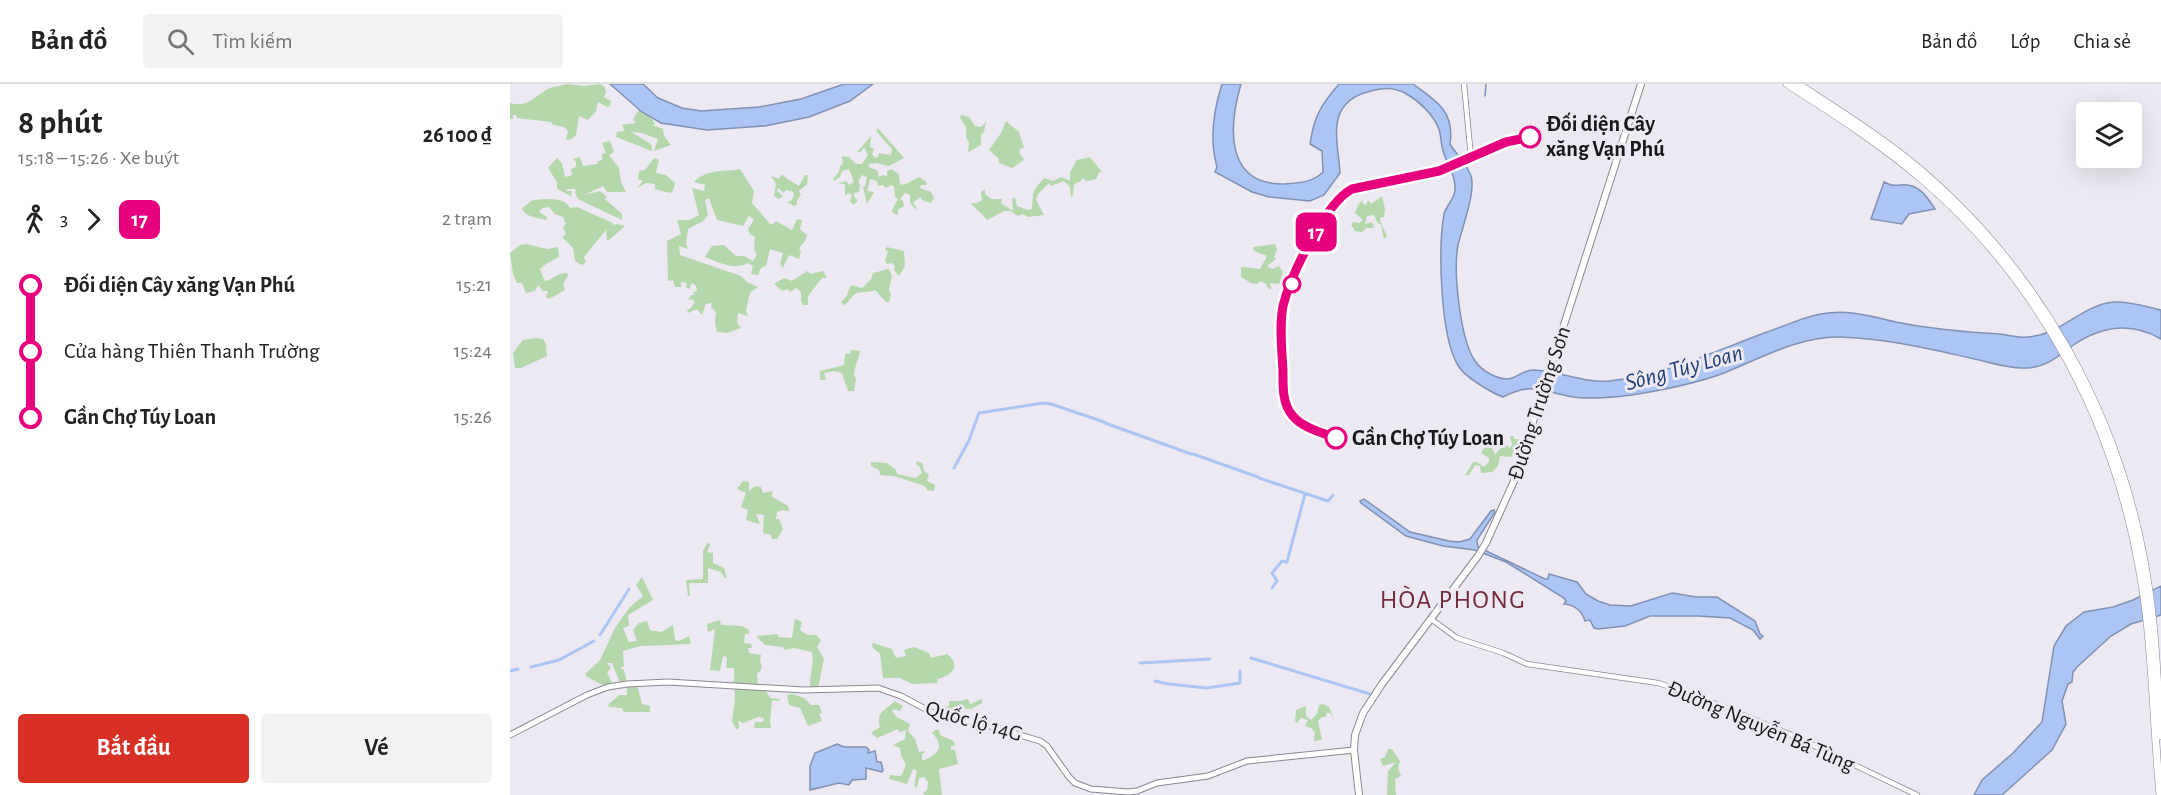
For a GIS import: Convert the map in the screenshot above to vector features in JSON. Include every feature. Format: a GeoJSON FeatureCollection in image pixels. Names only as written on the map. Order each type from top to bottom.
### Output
{"type":"FeatureCollection","features":[{"type":"Feature","properties":{"kind":"highway","name":"Đường Trường Sơn"},"geometry":{"type":"LineString","coordinates":[[1359,795],[1354,750],[1355,735],[1360,719],[1382,684],[1478,556],[1514,481],[1606,200],[1641,84]]}},
{"type":"Feature","properties":{"kind":"highway"},"geometry":{"type":"LineString","coordinates":[[1787,84],[1884,149],[1972,222]]}},
{"type":"Feature","properties":{"kind":"highway"},"geometry":{"type":"LineString","coordinates":[[1798,84],[1887,144]]}},
{"type":"Feature","properties":{"kind":"highway"},"geometry":{"type":"LineString","coordinates":[[1806,84],[1849,114],[1928,177],[2009,261],[2045,315],[2079,373],[2116,454],[2138,528],[2161,736]]}},
{"type":"Feature","properties":{"kind":"highway"},"geometry":{"type":"LineString","coordinates":[[2152,648],[2160,795]]}},
{"type":"Feature","properties":{"kind":"main road"},"geometry":{"type":"LineString","coordinates":[[1464,84],[1471,157]]}},
{"type":"Feature","properties":{"kind":"main road","name":"Đường Nguyễn Bá Tùng"},"geometry":{"type":"LineString","coordinates":[[1431,619],[1457,638],[1495,650],[1527,664],[1658,683],[1684,691],[1794,736],[1917,795]]}},
{"type":"Feature","properties":{"kind":"main road","name":"Quốc lộ 14G"},"geometry":{"type":"LineString","coordinates":[[510,735],[608,687],[668,682],[804,690],[870,688],[885,690],[936,715],[983,724],[1040,741],[1047,746],[1075,783],[1097,790],[1137,791],[1156,783],[1208,776],[1247,761],[1354,750]]}},
{"type":"Feature","properties":{"kind":"green space"},"geometry":{"type":"Polygon","coordinates":[[[567,84],[583,86],[600,84],[605,87],[604,97],[611,101],[610,106],[607,107],[598,102],[596,111],[588,120],[579,116],[576,135],[570,140],[566,139],[568,131],[564,127],[553,125],[551,122],[517,118],[516,115],[510,119],[510,103],[527,103],[550,88],[567,84]]]}},
{"type":"Feature","properties":{"kind":"green space"},"geometry":{"type":"Polygon","coordinates":[[[639,110],[652,119],[655,124],[652,125],[663,129],[664,136],[671,145],[654,151],[658,139],[631,132],[651,144],[652,151],[616,137],[617,132],[625,131],[622,125],[636,123],[633,119],[639,110]]]}},
{"type":"Feature","properties":{"kind":"green space"},"geometry":{"type":"Polygon","coordinates":[[[961,115],[969,117],[975,126],[981,127],[986,122],[984,132],[981,134],[981,145],[968,152],[966,127],[960,118],[961,115]]]}},
{"type":"Feature","properties":{"kind":"green space"},"geometry":{"type":"Polygon","coordinates":[[[1006,121],[1019,132],[1024,148],[1021,148],[1019,152],[1024,160],[1012,168],[999,163],[998,158],[989,150],[1006,121]]]}},
{"type":"Feature","properties":{"kind":"green space"},"geometry":{"type":"Polygon","coordinates":[[[878,128],[904,158],[889,166],[877,163],[868,164],[870,168],[877,170],[879,177],[887,176],[887,171],[891,169],[899,174],[900,185],[919,177],[927,185],[921,185],[920,188],[931,192],[934,198],[931,203],[923,201],[920,197],[913,203],[917,208],[915,209],[910,203],[910,195],[905,193],[900,199],[904,206],[898,210],[898,215],[892,210],[898,199],[895,197],[894,186],[886,188],[883,185],[878,186],[877,181],[870,179],[867,191],[874,192],[867,204],[863,187],[865,187],[867,177],[862,175],[858,182],[859,192],[854,193],[854,197],[858,200],[854,205],[850,202],[852,195],[849,193],[845,195],[845,184],[838,184],[846,181],[849,185],[854,182],[849,169],[842,171],[840,177],[834,181],[833,178],[843,164],[842,156],[849,157],[856,164],[862,164],[868,155],[864,147],[861,152],[857,152],[871,136],[870,147],[874,149],[872,154],[875,158],[879,153],[891,155],[892,149],[876,131],[878,128]]]}},
{"type":"Feature","properties":{"kind":"green space"},"geometry":{"type":"Polygon","coordinates":[[[610,141],[614,152],[609,155],[619,168],[621,182],[626,192],[607,192],[603,186],[584,195],[600,191],[607,197],[605,199],[622,214],[622,220],[578,199],[576,189],[567,189],[566,191],[572,191],[571,196],[557,189],[557,182],[548,168],[557,158],[562,163],[565,177],[572,175],[571,169],[576,167],[573,159],[580,157],[583,166],[597,164],[602,160],[602,154],[606,153],[602,143],[610,141]]]}},
{"type":"Feature","properties":{"kind":"green space"},"geometry":{"type":"Polygon","coordinates":[[[1090,157],[1102,172],[1099,172],[1096,179],[1087,181],[1082,178],[1074,184],[1071,197],[1070,187],[1064,181],[1051,186],[1049,183],[1038,194],[1036,200],[1044,215],[1028,217],[1023,214],[1018,216],[1010,211],[1004,211],[987,220],[971,203],[982,200],[981,192],[985,189],[985,194],[991,199],[1002,199],[1001,203],[1013,211],[1012,199],[1015,197],[1017,206],[1032,209],[1036,187],[1044,178],[1053,181],[1061,177],[1070,181],[1070,172],[1077,160],[1090,157]]]}},
{"type":"Feature","properties":{"kind":"green space"},"geometry":{"type":"Polygon","coordinates":[[[654,158],[659,160],[656,173],[666,175],[675,183],[670,193],[655,189],[655,184],[646,183],[637,188],[643,181],[638,179],[639,171],[645,170],[654,158]]]}},
{"type":"Feature","properties":{"kind":"green space"},"geometry":{"type":"Polygon","coordinates":[[[740,169],[754,191],[752,203],[771,225],[776,221],[792,230],[797,219],[802,220],[800,229],[807,235],[799,248],[801,252],[799,259],[789,255],[783,268],[780,264],[783,253],[770,249],[766,266],[761,268],[758,275],[751,274],[753,266],[748,263],[731,266],[705,257],[712,246],[724,245],[736,256],[744,256],[753,261],[757,255],[754,249],[755,237],[748,229],[754,220],[749,216],[743,226],[717,220],[709,198],[705,200],[708,215],[703,221],[688,229],[686,244],[688,249],[679,246],[680,255],[741,276],[758,287],[750,293],[746,310],[748,316],[738,313],[737,323],[741,328],[727,333],[717,332],[716,312],[711,307],[712,303],[706,304],[702,315],[697,309],[688,313],[687,310],[695,302],[692,299],[688,300],[691,295],[694,295],[693,292],[697,291],[696,286],[692,283],[689,289],[686,287],[687,283],[681,282],[681,287],[675,287],[673,280],[668,281],[667,241],[681,234],[677,220],[690,220],[699,215],[692,188],[704,191],[705,185],[694,182],[710,173],[740,169]]]}},
{"type":"Feature","properties":{"kind":"green space"},"geometry":{"type":"Polygon","coordinates":[[[782,174],[799,186],[805,175],[808,175],[807,184],[799,191],[801,195],[794,206],[787,202],[792,200],[794,194],[792,191],[786,190],[784,193],[778,188],[777,191],[783,196],[779,199],[774,196],[776,184],[771,176],[779,179],[782,174]]]}},
{"type":"Feature","properties":{"kind":"green space"},"geometry":{"type":"Polygon","coordinates":[[[1382,196],[1385,209],[1384,217],[1381,217],[1380,221],[1387,236],[1384,239],[1381,225],[1374,215],[1367,216],[1365,224],[1372,222],[1374,228],[1366,228],[1362,232],[1355,231],[1351,224],[1363,220],[1355,213],[1358,205],[1363,200],[1363,204],[1366,205],[1368,200],[1371,204],[1382,196]]]}},
{"type":"Feature","properties":{"kind":"green space"},"geometry":{"type":"Polygon","coordinates":[[[533,200],[560,200],[570,208],[577,207],[613,223],[612,225],[625,226],[609,240],[607,240],[606,230],[584,257],[586,262],[582,265],[575,261],[573,248],[562,237],[566,234],[563,217],[555,214],[549,207],[542,208],[539,212],[547,217],[546,220],[529,215],[522,208],[533,200]]]}},
{"type":"Feature","properties":{"kind":"green space"},"geometry":{"type":"Polygon","coordinates":[[[526,244],[547,249],[558,247],[559,257],[540,269],[544,280],[547,281],[567,273],[568,276],[563,284],[565,290],[549,299],[546,297],[548,291],[543,291],[538,285],[535,291],[526,293],[522,283],[517,283],[513,274],[510,253],[520,245],[526,244]]]}},
{"type":"Feature","properties":{"kind":"green space"},"geometry":{"type":"Polygon","coordinates":[[[1275,244],[1277,250],[1274,257],[1276,259],[1267,266],[1272,269],[1279,266],[1283,272],[1279,284],[1270,283],[1271,289],[1269,289],[1261,281],[1257,284],[1251,283],[1241,277],[1241,267],[1260,269],[1267,256],[1254,251],[1253,247],[1275,244]]]}},
{"type":"Feature","properties":{"kind":"green space"},"geometry":{"type":"Polygon","coordinates":[[[887,247],[904,251],[905,266],[899,276],[894,270],[895,266],[885,261],[887,247]]]}},
{"type":"Feature","properties":{"kind":"green space"},"geometry":{"type":"Polygon","coordinates":[[[889,269],[892,276],[889,302],[886,302],[875,290],[857,293],[843,305],[841,302],[851,285],[862,288],[871,279],[873,273],[889,269]]]}},
{"type":"Feature","properties":{"kind":"green space"},"geometry":{"type":"Polygon","coordinates":[[[807,271],[811,274],[823,271],[827,278],[822,278],[808,296],[808,305],[803,305],[801,292],[796,288],[790,292],[788,289],[782,291],[774,284],[784,278],[792,281],[807,271]]]}},
{"type":"Feature","properties":{"kind":"green space"},"geometry":{"type":"Polygon","coordinates":[[[543,339],[546,344],[547,356],[521,368],[515,368],[513,353],[523,340],[543,339]]]}},
{"type":"Feature","properties":{"kind":"green space"},"geometry":{"type":"Polygon","coordinates":[[[850,350],[860,351],[854,374],[856,378],[854,391],[848,391],[842,373],[834,371],[824,373],[826,380],[820,380],[820,371],[844,365],[845,354],[851,353],[850,350]]]}},
{"type":"Feature","properties":{"kind":"green space"},"geometry":{"type":"Polygon","coordinates":[[[1495,431],[1500,440],[1492,449],[1495,454],[1505,444],[1510,448],[1512,445],[1510,436],[1523,440],[1525,444],[1522,449],[1515,449],[1511,457],[1500,456],[1498,466],[1492,472],[1481,473],[1480,466],[1475,465],[1469,475],[1465,475],[1473,462],[1484,467],[1489,462],[1489,458],[1481,453],[1495,431]]]}},
{"type":"Feature","properties":{"kind":"green space"},"geometry":{"type":"Polygon","coordinates":[[[917,461],[922,463],[924,471],[929,474],[927,481],[935,485],[934,491],[894,476],[880,475],[879,470],[871,466],[871,462],[887,463],[896,470],[897,474],[916,478],[922,473],[916,464],[917,461]]]}},
{"type":"Feature","properties":{"kind":"green space"},"geometry":{"type":"Polygon","coordinates":[[[743,481],[749,482],[749,491],[755,486],[761,487],[763,493],[772,491],[771,496],[788,506],[789,511],[777,512],[776,519],[779,519],[783,529],[777,539],[772,539],[771,535],[763,533],[764,515],[756,514],[760,524],[746,520],[748,510],[741,507],[746,493],[737,489],[743,481]]]}},
{"type":"Feature","properties":{"kind":"green space"},"geometry":{"type":"Polygon","coordinates":[[[708,542],[710,545],[707,552],[713,553],[713,563],[724,568],[727,578],[721,572],[708,568],[708,583],[689,583],[690,595],[688,596],[686,580],[703,579],[703,551],[708,542]]]}},
{"type":"Feature","properties":{"kind":"green space"},"geometry":{"type":"Polygon","coordinates":[[[642,577],[653,600],[628,615],[629,626],[623,628],[629,642],[637,641],[633,630],[639,623],[647,621],[650,630],[662,632],[673,625],[675,640],[679,641],[689,636],[691,644],[641,646],[623,651],[624,666],[620,668],[624,670],[627,682],[620,683],[612,663],[607,663],[611,668],[607,672],[612,683],[604,686],[586,676],[586,673],[600,660],[615,628],[630,607],[643,596],[636,585],[642,577]]]}},
{"type":"Feature","properties":{"kind":"green space"},"geometry":{"type":"Polygon","coordinates":[[[795,619],[802,622],[800,630],[807,635],[816,635],[821,640],[817,647],[824,659],[818,688],[810,687],[812,652],[794,648],[784,650],[783,647],[765,645],[756,636],[778,634],[778,637],[792,638],[795,619]]]}},
{"type":"Feature","properties":{"kind":"green space"},"geometry":{"type":"Polygon","coordinates":[[[720,620],[721,625],[742,626],[749,630],[749,634],[745,634],[744,643],[751,644],[752,648],[748,648],[749,653],[761,655],[762,666],[760,672],[757,673],[758,685],[765,689],[770,698],[780,699],[779,701],[772,700],[771,728],[754,728],[755,722],[763,722],[764,718],[759,717],[743,723],[738,721],[737,730],[732,722],[735,697],[734,668],[726,668],[727,657],[723,656],[720,671],[710,670],[715,629],[708,632],[707,624],[720,620]]]}},
{"type":"Feature","properties":{"kind":"green space"},"geometry":{"type":"Polygon","coordinates":[[[873,643],[892,649],[896,658],[906,656],[904,650],[914,647],[929,653],[931,658],[947,654],[954,662],[953,670],[937,679],[938,683],[912,684],[900,678],[883,678],[880,654],[872,647],[873,643]]]}},
{"type":"Feature","properties":{"kind":"green space"},"geometry":{"type":"Polygon","coordinates":[[[627,687],[638,688],[642,704],[650,706],[650,712],[624,712],[622,708],[609,707],[608,705],[619,695],[627,695],[627,687]]]}},
{"type":"Feature","properties":{"kind":"green space"},"geometry":{"type":"Polygon","coordinates":[[[792,694],[804,698],[811,705],[819,705],[822,721],[808,726],[800,708],[789,705],[787,695],[792,694]]]}},
{"type":"Feature","properties":{"kind":"green space"},"geometry":{"type":"Polygon","coordinates":[[[968,699],[970,704],[982,699],[982,703],[971,709],[958,708],[957,720],[960,721],[960,725],[939,721],[951,717],[938,713],[938,703],[942,707],[949,706],[949,701],[968,699]]]}},
{"type":"Feature","properties":{"kind":"green space"},"geometry":{"type":"Polygon","coordinates":[[[895,701],[903,706],[900,711],[894,709],[892,711],[897,717],[910,724],[908,731],[915,739],[919,752],[925,751],[922,761],[938,750],[938,742],[932,733],[935,730],[939,730],[940,735],[954,741],[955,746],[951,746],[951,749],[955,750],[958,764],[939,769],[942,795],[923,793],[927,790],[928,782],[924,777],[919,778],[917,788],[914,786],[917,771],[913,769],[907,784],[889,779],[890,775],[901,776],[906,765],[900,748],[893,745],[905,739],[906,730],[900,732],[898,729],[877,738],[871,733],[880,727],[880,714],[895,701]]]}},
{"type":"Feature","properties":{"kind":"green space"},"geometry":{"type":"Polygon","coordinates":[[[1319,705],[1329,707],[1334,719],[1330,713],[1326,713],[1326,717],[1318,721],[1322,740],[1314,741],[1315,733],[1311,728],[1305,726],[1308,720],[1301,718],[1297,723],[1295,721],[1296,710],[1306,706],[1306,716],[1311,720],[1317,714],[1319,705]]]}},
{"type":"Feature","properties":{"kind":"green space"},"geometry":{"type":"Polygon","coordinates":[[[1388,749],[1392,749],[1400,761],[1398,768],[1401,776],[1395,779],[1396,795],[1387,795],[1388,771],[1396,762],[1383,766],[1380,759],[1385,757],[1388,749]]]}},
{"type":"Feature","properties":{"kind":"water"},"geometry":{"type":"Polygon","coordinates":[[[610,84],[643,84],[658,98],[682,108],[701,111],[759,107],[801,99],[844,84],[873,84],[850,101],[809,117],[765,126],[707,130],[661,123],[642,112],[610,84]]]}},
{"type":"Feature","properties":{"kind":"water","name":"Sông Túy Loan"},"geometry":{"type":"Polygon","coordinates":[[[1222,84],[1241,84],[1233,134],[1235,149],[1241,163],[1250,174],[1264,181],[1283,184],[1309,180],[1323,172],[1322,151],[1310,144],[1319,111],[1339,84],[1413,84],[1437,102],[1447,115],[1450,124],[1450,144],[1467,167],[1472,183],[1458,245],[1456,271],[1465,337],[1475,361],[1487,372],[1497,377],[1507,379],[1534,370],[1599,381],[1630,378],[1670,368],[1808,317],[1840,312],[1935,328],[2025,337],[2051,331],[2102,304],[2126,302],[2161,310],[2161,339],[2149,333],[2127,328],[2105,330],[2083,339],[2046,363],[2035,367],[2020,368],[1888,341],[1825,338],[1795,344],[1713,377],[1655,391],[1618,397],[1587,398],[1531,389],[1503,397],[1479,384],[1462,371],[1453,354],[1448,336],[1442,293],[1441,248],[1444,214],[1454,196],[1455,185],[1443,151],[1439,129],[1429,113],[1410,96],[1396,90],[1380,89],[1356,96],[1340,113],[1337,135],[1340,173],[1324,195],[1310,201],[1269,197],[1252,192],[1215,172],[1217,167],[1213,146],[1213,126],[1222,84]]]}},
{"type":"Feature","properties":{"kind":"water"},"geometry":{"type":"Polygon","coordinates":[[[1884,182],[1916,188],[1924,194],[1935,209],[1909,214],[1902,224],[1871,219],[1884,182]]]}},
{"type":"Feature","properties":{"kind":"water"},"geometry":{"type":"Polygon","coordinates":[[[1364,499],[1410,532],[1459,542],[1470,539],[1494,510],[1495,512],[1477,540],[1478,547],[1545,579],[1548,579],[1549,574],[1577,582],[1586,594],[1610,605],[1631,606],[1672,593],[1696,597],[1717,597],[1755,621],[1763,636],[1760,639],[1753,630],[1730,618],[1698,616],[1650,616],[1625,626],[1594,628],[1590,620],[1585,621],[1578,609],[1564,604],[1566,601],[1564,598],[1506,562],[1475,550],[1443,546],[1406,536],[1361,503],[1360,501],[1364,499]]]}},
{"type":"Feature","properties":{"kind":"water"},"geometry":{"type":"Polygon","coordinates":[[[2161,586],[2161,615],[2131,624],[2111,636],[2073,672],[2072,682],[2068,684],[2062,701],[2066,724],[2052,750],[2002,795],[1974,795],[1982,780],[2013,753],[2042,722],[2054,646],[2066,626],[2084,612],[2113,607],[2161,586]]]}},
{"type":"Feature","properties":{"kind":"water"},"geometry":{"type":"Polygon","coordinates":[[[837,744],[844,747],[866,747],[869,750],[868,753],[875,751],[877,762],[881,762],[882,772],[866,768],[866,779],[852,780],[849,785],[839,783],[810,790],[810,766],[815,753],[837,744]]]}},
{"type":"Feature","properties":{"kind":"waterway"},"geometry":{"type":"LineString","coordinates":[[1485,96],[1486,84]]}},
{"type":"Feature","properties":{"kind":"waterway"},"geometry":{"type":"LineString","coordinates":[[968,443],[979,413],[1043,403],[1104,422]]}},
{"type":"Feature","properties":{"kind":"waterway"},"geometry":{"type":"LineString","coordinates":[[1105,423],[1191,454]]}},
{"type":"Feature","properties":{"kind":"waterway"},"geometry":{"type":"LineString","coordinates":[[954,468],[967,444]]}},
{"type":"Feature","properties":{"kind":"waterway"},"geometry":{"type":"LineString","coordinates":[[1193,454],[1258,477]]}},
{"type":"Feature","properties":{"kind":"waterway"},"geometry":{"type":"LineString","coordinates":[[1259,478],[1328,501],[1333,495]]}},
{"type":"Feature","properties":{"kind":"waterway"},"geometry":{"type":"LineString","coordinates":[[1272,588],[1277,581],[1272,573],[1282,561],[1287,562],[1305,494]]}},
{"type":"Feature","properties":{"kind":"waterway"},"geometry":{"type":"LineString","coordinates":[[600,635],[629,589]]}},
{"type":"Feature","properties":{"kind":"waterway"},"geometry":{"type":"LineString","coordinates":[[531,667],[559,660],[594,641]]}},
{"type":"Feature","properties":{"kind":"waterway"},"geometry":{"type":"LineString","coordinates":[[1251,658],[1370,694]]}},
{"type":"Feature","properties":{"kind":"waterway"},"geometry":{"type":"LineString","coordinates":[[1140,663],[1210,659]]}},
{"type":"Feature","properties":{"kind":"waterway"},"geometry":{"type":"LineString","coordinates":[[510,671],[518,669]]}},
{"type":"Feature","properties":{"kind":"waterway"},"geometry":{"type":"LineString","coordinates":[[1207,688],[1240,683],[1240,671]]}},
{"type":"Feature","properties":{"kind":"waterway"},"geometry":{"type":"LineString","coordinates":[[1155,681],[1168,684]]}},
{"type":"Feature","properties":{"kind":"waterway"},"geometry":{"type":"LineString","coordinates":[[1169,684],[1206,688]]}},
{"type":"Feature","properties":{"kind":"bus line","name":"17"},"geometry":{"type":"LineString","coordinates":[[1336,438],[1301,423],[1292,416],[1285,401],[1281,336],[1283,308],[1309,241],[1342,195],[1352,189],[1439,171],[1506,142],[1530,137]]}},
{"type":"Feature","properties":{"kind":"place","name":"Đối diện Cây xăng Vạn Phú"},"geometry":{"type":"Point","coordinates":[1530,137]}},
{"type":"Feature","properties":{"kind":"place","name":"Gần Chợ Túy Loan"},"geometry":{"type":"Point","coordinates":[1336,438]}},
{"type":"Feature","properties":{"kind":"district","name":"HÒA PHONG"},"geometry":{"type":"Point","coordinates":[1453,600]}}]}
